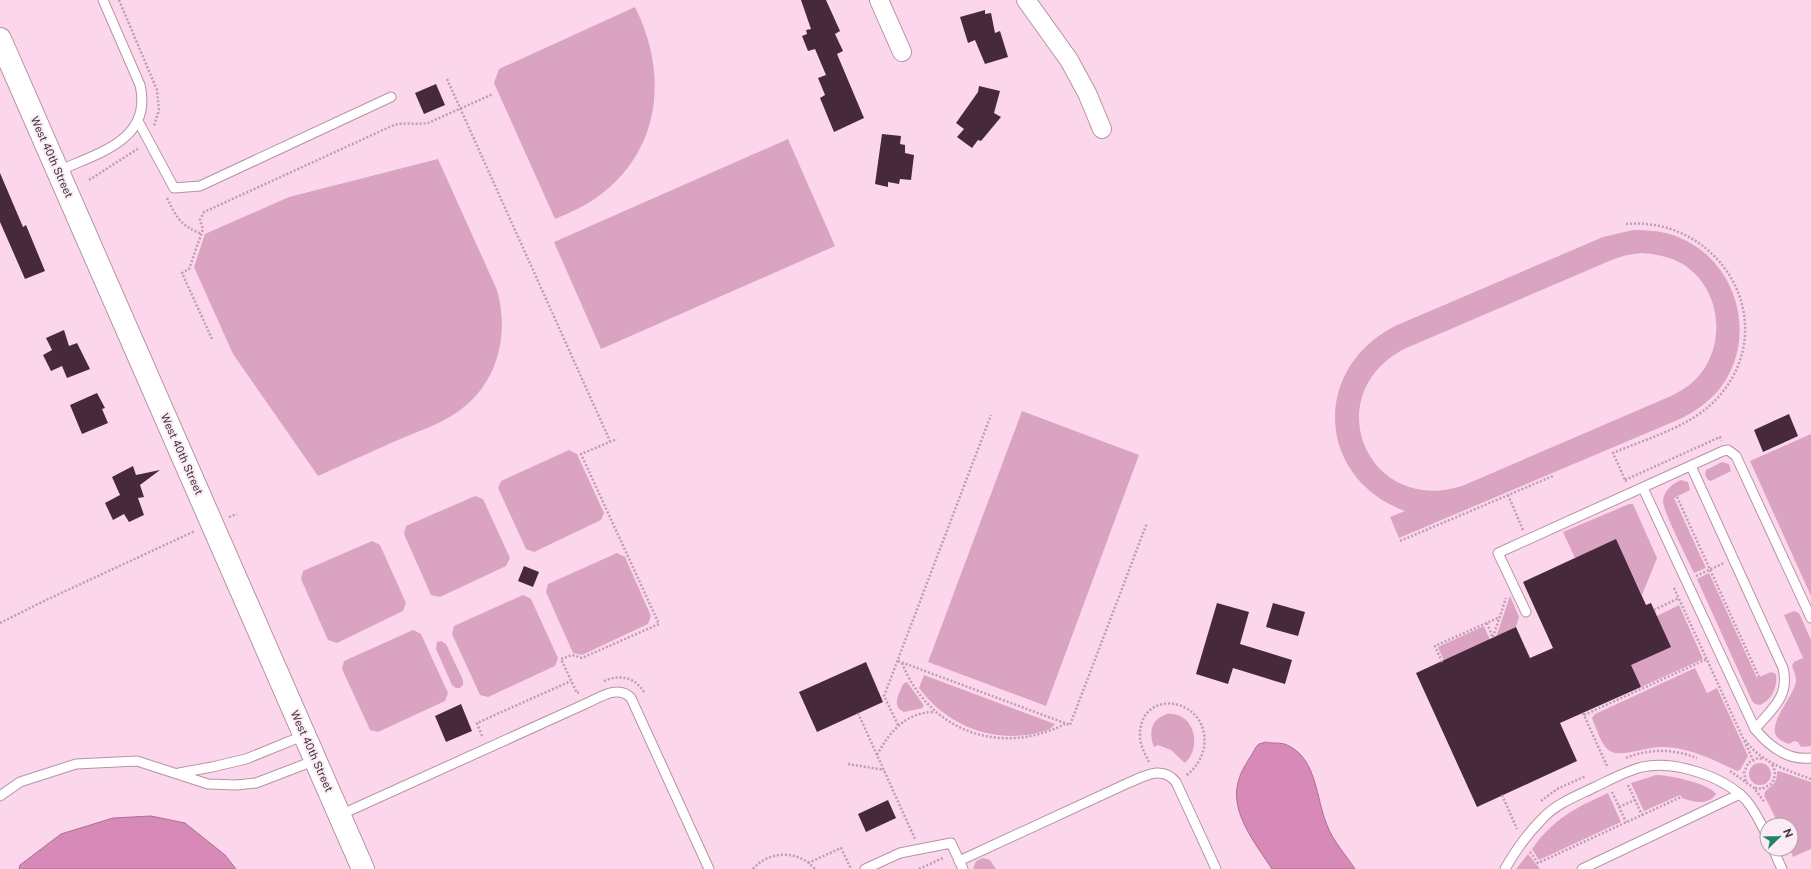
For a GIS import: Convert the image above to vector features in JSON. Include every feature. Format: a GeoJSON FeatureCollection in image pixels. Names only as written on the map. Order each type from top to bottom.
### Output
{"type":"FeatureCollection","features":[{"type":"Feature","properties":{"kind":"street"},"geometry":{"type":"LineString","coordinates":[[879,0],[902,52]]}},
{"type":"Feature","properties":{"kind":"street"},"geometry":{"type":"LineString","coordinates":[[1026,0],[1069,60],[1087,93],[1102,129]]}},
{"type":"Feature","properties":{"kind":"street","name":"West 40th Street"},"geometry":{"type":"LineString","coordinates":[[0,39],[364,869]]}},
{"type":"Feature","properties":{"kind":"lane"},"geometry":{"type":"LineString","coordinates":[[58,171],[119,143],[127,137],[138,121],[142,103],[140,84],[103,0]]}},
{"type":"Feature","properties":{"kind":"lane"},"geometry":{"type":"LineString","coordinates":[[138,121],[174,188],[200,186],[391,97]]}},
{"type":"Feature","properties":{"kind":"lane"},"geometry":{"type":"LineString","coordinates":[[1526,612],[1498,552],[1725,450],[1730,451],[1736,456],[1811,618]]}},
{"type":"Feature","properties":{"kind":"lane"},"geometry":{"type":"LineString","coordinates":[[1691,466],[1783,668],[1785,682],[1782,695],[1755,729]]}},
{"type":"Feature","properties":{"kind":"lane"},"geometry":{"type":"LineString","coordinates":[[1643,488],[1755,729],[1764,740],[1780,752],[1794,757],[1811,758]]}},
{"type":"Feature","properties":{"kind":"lane"},"geometry":{"type":"LineString","coordinates":[[340,815],[585,704],[612,693],[620,692],[630,698],[708,869]]}},
{"type":"Feature","properties":{"kind":"lane"},"geometry":{"type":"LineString","coordinates":[[176,773],[246,759],[305,734]]}},
{"type":"Feature","properties":{"kind":"lane"},"geometry":{"type":"LineString","coordinates":[[0,796],[20,782],[76,764],[137,761],[208,784],[256,783],[316,760]]}},
{"type":"Feature","properties":{"kind":"lane"},"geometry":{"type":"LineString","coordinates":[[1505,869],[1526,837],[1543,818],[1557,806],[1628,772],[1642,767],[1670,765],[1683,768],[1718,781],[1740,794],[1756,813],[1759,819]]}},
{"type":"Feature","properties":{"kind":"lane"},"geometry":{"type":"LineString","coordinates":[[865,869],[900,853],[951,843],[961,865],[1153,772],[1169,775],[1176,782],[1216,869]]}},
{"type":"Feature","properties":{"kind":"lane"},"geometry":{"type":"LineString","coordinates":[[1582,869],[1740,794]]}},
{"type":"Feature","properties":{"kind":"lane"},"geometry":{"type":"LineString","coordinates":[[1777,857],[1782,869]]}},
{"type":"Feature","properties":{"kind":"path"},"geometry":{"type":"LineString","coordinates":[[447,79],[610,441]]}},
{"type":"Feature","properties":{"kind":"path"},"geometry":{"type":"LineString","coordinates":[[212,339],[182,272],[189,269],[192,262],[204,229],[200,220],[204,212],[394,125],[404,123],[428,123],[493,94]]}},
{"type":"Feature","properties":{"kind":"path"},"geometry":{"type":"LineString","coordinates":[[1626,224],[1654,224],[1671,228],[1688,236],[1710,251],[1723,265],[1736,289],[1742,306],[1744,324],[1743,342],[1736,369],[1725,389],[1710,406],[1687,421],[1613,453],[1628,485]]}},
{"type":"Feature","properties":{"kind":"path"},"geometry":{"type":"LineString","coordinates":[[898,725],[884,696],[990,415]]}},
{"type":"Feature","properties":{"kind":"path"},"geometry":{"type":"LineString","coordinates":[[561,659],[572,655],[582,658],[659,624],[581,454],[617,438]]}},
{"type":"Feature","properties":{"kind":"path"},"geometry":{"type":"LineString","coordinates":[[1400,541],[1553,476]]}},
{"type":"Feature","properties":{"kind":"path"},"geometry":{"type":"LineString","coordinates":[[1508,495],[1527,540]]}},
{"type":"Feature","properties":{"kind":"path"},"geometry":{"type":"LineString","coordinates":[[1677,497],[1759,677]]}},
{"type":"Feature","properties":{"kind":"path"},"geometry":{"type":"LineString","coordinates":[[902,662],[917,692],[936,712],[963,729],[997,738],[1021,738],[1033,736],[1066,724],[1070,725],[1147,523]]}},
{"type":"Feature","properties":{"kind":"path"},"geometry":{"type":"LineString","coordinates":[[0,623],[202,528]]}},
{"type":"Feature","properties":{"kind":"path"},"geometry":{"type":"LineString","coordinates":[[1695,576],[1710,570]]}},
{"type":"Feature","properties":{"kind":"path"},"geometry":{"type":"LineString","coordinates":[[1487,623],[1493,637],[1512,582]]}},
{"type":"Feature","properties":{"kind":"path"},"geometry":{"type":"LineString","coordinates":[[1673,586],[1752,760]]}},
{"type":"Feature","properties":{"kind":"path"},"geometry":{"type":"LineString","coordinates":[[1654,610],[1679,598]]}},
{"type":"Feature","properties":{"kind":"path"},"geometry":{"type":"LineString","coordinates":[[1442,662],[1435,646],[1500,617]]}},
{"type":"Feature","properties":{"kind":"path"},"geometry":{"type":"LineString","coordinates":[[1608,766],[1583,714],[1707,659]]}},
{"type":"Feature","properties":{"kind":"path"},"geometry":{"type":"LineString","coordinates":[[898,661],[1066,724]]}},
{"type":"Feature","properties":{"kind":"path"},"geometry":{"type":"LineString","coordinates":[[476,739],[483,736],[477,724],[571,681]]}},
{"type":"Feature","properties":{"kind":"path"},"geometry":{"type":"LineString","coordinates":[[1153,772],[1141,745],[1141,725],[1146,715],[1158,706],[1171,703],[1184,705],[1197,718],[1205,743],[1199,761],[1190,773],[1176,782]]}},
{"type":"Feature","properties":{"kind":"path"},"geometry":{"type":"LineString","coordinates":[[877,755],[891,731],[898,725],[908,718],[918,714],[936,712]]}},
{"type":"Feature","properties":{"kind":"path"},"geometry":{"type":"LineString","coordinates":[[858,713],[919,849]]}},
{"type":"Feature","properties":{"kind":"path"},"geometry":{"type":"LineString","coordinates":[[1746,781],[1744,773],[1745,768],[1752,760],[1758,758],[1765,760]]}},
{"type":"Feature","properties":{"kind":"path"},"geometry":{"type":"LineString","coordinates":[[1754,788],[1767,788],[1774,780],[1774,769],[1770,762]]}},
{"type":"Feature","properties":{"kind":"path"},"geometry":{"type":"LineString","coordinates":[[848,764],[884,770]]}},
{"type":"Feature","properties":{"kind":"path"},"geometry":{"type":"LineString","coordinates":[[1628,784],[1642,815]]}},
{"type":"Feature","properties":{"kind":"path"},"geometry":{"type":"LineString","coordinates":[[1612,791],[1626,822]]}},
{"type":"Feature","properties":{"kind":"path"},"geometry":{"type":"LineString","coordinates":[[1502,795],[1518,831]]}},
{"type":"Feature","properties":{"kind":"path"},"geometry":{"type":"LineString","coordinates":[[1530,851],[1538,863],[1681,797]]}},
{"type":"Feature","properties":{"kind":"path"},"geometry":{"type":"LineString","coordinates":[[1619,807],[1635,800]]}},
{"type":"Feature","properties":{"kind":"path"},"geometry":{"type":"LineString","coordinates":[[808,863],[841,848],[850,869]]}},
{"type":"Feature","properties":{"kind":"path"},"geometry":{"type":"LineString","coordinates":[[754,869],[761,862],[775,856],[791,855],[808,863],[814,869]]}},
{"type":"Feature","properties":{"kind":"path"},"geometry":{"type":"LineString","coordinates":[[919,869],[944,858],[947,859]]}},
{"type":"Feature","properties":{"kind":"shaded area"},"geometry":{"type":"Polygon","coordinates":[[[635,7],[646,33],[652,59],[655,85],[653,111],[646,135],[634,158],[618,179],[596,198],[576,210],[555,219],[494,83],[499,69],[635,7]]]}},
{"type":"Feature","properties":{"kind":"shaded area"},"geometry":{"type":"Polygon","coordinates":[[[788,139],[835,246],[601,349],[554,242],[788,139]]]}},
{"type":"Feature","properties":{"kind":"shaded area"},"geometry":{"type":"Polygon","coordinates":[[[438,159],[497,290],[501,307],[502,325],[501,342],[497,359],[482,389],[470,402],[456,413],[435,425],[318,476],[233,354],[194,267],[205,234],[289,197],[438,159]]]}},
{"type":"Feature","properties":{"kind":"shaded area"},"geometry":{"type":"Polygon","coordinates":[[[1633,230],[1667,233],[1699,248],[1716,264],[1728,283],[1736,305],[1740,327],[1738,350],[1730,372],[1717,392],[1700,407],[1680,419],[1399,538],[1390,517],[1405,511],[1376,495],[1354,474],[1341,449],[1335,422],[1338,395],[1349,368],[1368,345],[1395,326],[1603,237],[1633,230]],[[1641,253],[1614,259],[1404,349],[1378,369],[1363,394],[1359,420],[1365,446],[1379,468],[1401,484],[1429,491],[1462,486],[1671,396],[1694,381],[1705,367],[1712,351],[1716,334],[1716,317],[1712,301],[1704,286],[1693,272],[1679,262],[1660,256],[1641,253]]]}},
{"type":"Feature","properties":{"kind":"shaded area"},"geometry":{"type":"Polygon","coordinates":[[[1022,411],[1139,455],[1046,706],[928,662],[1022,411]]]}},
{"type":"Feature","properties":{"kind":"shaded area"},"geometry":{"type":"Polygon","coordinates":[[[1811,434],[1811,596],[1750,461],[1811,434]]]}},
{"type":"Feature","properties":{"kind":"shaded area"},"geometry":{"type":"Polygon","coordinates":[[[569,450],[577,454],[604,513],[601,520],[534,552],[526,549],[498,488],[501,481],[569,450]]]}},
{"type":"Feature","properties":{"kind":"shaded area"},"geometry":{"type":"Polygon","coordinates":[[[1722,462],[1729,464],[1731,471],[1711,481],[1708,480],[1705,475],[1706,470],[1722,462]]]}},
{"type":"Feature","properties":{"kind":"shaded area"},"geometry":{"type":"Polygon","coordinates":[[[1681,480],[1688,482],[1690,490],[1674,498],[1706,568],[1694,573],[1671,525],[1663,501],[1669,488],[1681,480]]]}},
{"type":"Feature","properties":{"kind":"shaded area"},"geometry":{"type":"Polygon","coordinates":[[[475,496],[483,499],[510,558],[506,566],[440,597],[431,595],[404,534],[406,526],[475,496]]]}},
{"type":"Feature","properties":{"kind":"shaded area"},"geometry":{"type":"Polygon","coordinates":[[[1629,504],[1633,504],[1657,558],[1642,595],[1616,540],[1575,558],[1563,532],[1629,504]]]}},
{"type":"Feature","properties":{"kind":"shaded area"},"geometry":{"type":"Polygon","coordinates":[[[372,541],[380,545],[406,603],[403,611],[337,643],[328,640],[301,579],[303,571],[372,541]]]}},
{"type":"Feature","properties":{"kind":"shaded area"},"geometry":{"type":"Polygon","coordinates":[[[617,553],[625,557],[651,616],[648,624],[582,655],[573,653],[546,592],[548,584],[617,553]]]}},
{"type":"Feature","properties":{"kind":"shaded area"},"geometry":{"type":"Polygon","coordinates":[[[1709,573],[1757,678],[1771,672],[1776,674],[1775,688],[1771,696],[1760,705],[1755,704],[1752,701],[1697,579],[1709,573]]]}},
{"type":"Feature","properties":{"kind":"shaded area"},"geometry":{"type":"Polygon","coordinates":[[[523,595],[531,599],[558,658],[555,666],[488,697],[480,695],[452,634],[454,626],[523,595]]]}},
{"type":"Feature","properties":{"kind":"shaded area"},"geometry":{"type":"Polygon","coordinates":[[[1510,596],[1519,617],[1516,627],[1496,637],[1510,596]]]}},
{"type":"Feature","properties":{"kind":"shaded area"},"geometry":{"type":"Polygon","coordinates":[[[1679,605],[1703,659],[1641,687],[1625,668],[1657,616],[1679,605]]]}},
{"type":"Feature","properties":{"kind":"shaded area"},"geometry":{"type":"Polygon","coordinates":[[[1794,611],[1799,613],[1811,640],[1811,746],[1801,747],[1798,742],[1794,741],[1789,744],[1779,739],[1775,733],[1775,725],[1794,689],[1796,681],[1792,666],[1794,662],[1803,658],[1784,615],[1794,611]]]}},
{"type":"Feature","properties":{"kind":"shaded area"},"geometry":{"type":"Polygon","coordinates":[[[1484,626],[1490,640],[1444,661],[1438,647],[1484,626]]]}},
{"type":"Feature","properties":{"kind":"shaded area"},"geometry":{"type":"Polygon","coordinates":[[[413,630],[421,634],[448,693],[445,701],[378,732],[370,730],[342,669],[344,661],[413,630]]]}},
{"type":"Feature","properties":{"kind":"shaded area"},"geometry":{"type":"Polygon","coordinates":[[[441,641],[446,644],[463,680],[463,685],[460,688],[456,688],[452,685],[436,649],[437,642],[441,641]]]}},
{"type":"Feature","properties":{"kind":"shaded area"},"geometry":{"type":"Polygon","coordinates":[[[1695,668],[1707,693],[1717,688],[1748,756],[1740,770],[1737,771],[1692,752],[1674,748],[1658,747],[1622,753],[1616,753],[1608,750],[1600,738],[1592,718],[1595,714],[1695,668]]]}},
{"type":"Feature","properties":{"kind":"shaded area"},"geometry":{"type":"Polygon","coordinates":[[[924,675],[1055,724],[1045,731],[1016,736],[1000,735],[969,728],[942,712],[930,701],[919,688],[924,675]]]}},
{"type":"Feature","properties":{"kind":"shaded area"},"geometry":{"type":"Polygon","coordinates":[[[907,682],[923,704],[923,708],[904,712],[898,706],[898,696],[903,684],[907,682]]]}},
{"type":"Feature","properties":{"kind":"shaded area"},"geometry":{"type":"Polygon","coordinates":[[[1167,714],[1184,718],[1193,731],[1194,748],[1191,756],[1185,763],[1171,750],[1158,745],[1154,747],[1151,732],[1152,727],[1157,720],[1167,714]]]}},
{"type":"Feature","properties":{"kind":"shaded area"},"geometry":{"type":"Polygon","coordinates":[[[1266,742],[1287,745],[1297,751],[1304,759],[1314,780],[1323,815],[1330,831],[1355,869],[1272,869],[1245,827],[1237,803],[1237,791],[1240,775],[1256,747],[1259,744],[1266,742]]]}},
{"type":"Feature","properties":{"kind":"shaded area"},"geometry":{"type":"Polygon","coordinates":[[[1760,763],[1768,766],[1771,774],[1768,782],[1760,785],[1752,782],[1749,774],[1752,766],[1760,763]]]}},
{"type":"Feature","properties":{"kind":"shaded area"},"geometry":{"type":"Polygon","coordinates":[[[1779,771],[1811,782],[1811,849],[1799,854],[1799,817],[1775,817],[1764,795],[1767,789],[1774,784],[1777,777],[1777,772],[1779,771]]]}},
{"type":"Feature","properties":{"kind":"shaded area"},"geometry":{"type":"Polygon","coordinates":[[[1656,775],[1669,776],[1697,783],[1712,790],[1716,794],[1713,798],[1705,802],[1691,801],[1682,798],[1680,795],[1644,811],[1631,783],[1656,775]]]}},
{"type":"Feature","properties":{"kind":"shaded area"},"geometry":{"type":"Polygon","coordinates":[[[1608,793],[1621,822],[1539,860],[1532,849],[1548,830],[1575,809],[1608,793]]]}},
{"type":"Feature","properties":{"kind":"shaded area"},"geometry":{"type":"Polygon","coordinates":[[[151,816],[185,823],[225,855],[236,869],[19,869],[20,865],[61,834],[113,818],[151,816]]]}},
{"type":"Feature","properties":{"kind":"shaded area"},"geometry":{"type":"Polygon","coordinates":[[[1528,854],[1540,869],[1516,869],[1528,854]]]}},
{"type":"Feature","properties":{"kind":"shaded area"},"geometry":{"type":"Polygon","coordinates":[[[983,858],[990,860],[996,869],[973,869],[976,861],[983,858]]]}},
{"type":"Feature","properties":{"kind":"building"},"geometry":{"type":"Polygon","coordinates":[[[801,0],[826,0],[840,31],[835,34],[843,51],[837,54],[864,118],[834,132],[820,98],[825,95],[818,78],[826,75],[815,49],[808,51],[802,36],[807,34],[806,30],[811,29],[801,0]]]}},
{"type":"Feature","properties":{"kind":"building"},"geometry":{"type":"Polygon","coordinates":[[[985,10],[985,14],[991,13],[995,33],[1000,31],[1008,57],[985,64],[975,40],[968,43],[960,17],[985,10]]]}},
{"type":"Feature","properties":{"kind":"building"},"geometry":{"type":"Polygon","coordinates":[[[436,84],[445,105],[424,114],[415,93],[436,84]]]}},
{"type":"Feature","properties":{"kind":"building"},"geometry":{"type":"Polygon","coordinates":[[[979,86],[1000,91],[994,113],[1001,117],[981,141],[978,140],[972,148],[957,137],[964,129],[956,123],[978,92],[979,86]]]}},
{"type":"Feature","properties":{"kind":"building"},"geometry":{"type":"Polygon","coordinates":[[[882,134],[901,136],[900,144],[905,145],[905,153],[914,155],[911,180],[900,179],[899,184],[888,182],[888,187],[875,184],[882,134]]]}},
{"type":"Feature","properties":{"kind":"building"},"geometry":{"type":"Polygon","coordinates":[[[0,173],[23,227],[26,225],[45,271],[25,279],[0,222],[0,173]]]}},
{"type":"Feature","properties":{"kind":"building"},"geometry":{"type":"Polygon","coordinates":[[[64,330],[69,346],[77,343],[90,369],[67,378],[62,366],[51,371],[43,355],[52,350],[46,338],[64,330]]]}},
{"type":"Feature","properties":{"kind":"building"},"geometry":{"type":"Polygon","coordinates":[[[97,393],[105,408],[102,409],[108,423],[82,434],[70,405],[97,393]]]}},
{"type":"Feature","properties":{"kind":"building"},"geometry":{"type":"Polygon","coordinates":[[[1789,414],[1798,436],[1763,452],[1754,430],[1789,414]]]}},
{"type":"Feature","properties":{"kind":"building"},"geometry":{"type":"Polygon","coordinates":[[[133,466],[136,475],[160,470],[140,485],[144,497],[138,498],[144,515],[129,522],[124,514],[113,520],[105,503],[120,495],[112,477],[133,466]]]}},
{"type":"Feature","properties":{"kind":"building"},"geometry":{"type":"Polygon","coordinates":[[[1616,539],[1646,605],[1651,603],[1671,647],[1631,665],[1641,687],[1560,723],[1577,761],[1477,807],[1416,673],[1516,627],[1530,658],[1553,648],[1523,582],[1616,539]]]}},
{"type":"Feature","properties":{"kind":"building"},"geometry":{"type":"Polygon","coordinates":[[[524,566],[539,572],[533,587],[518,581],[524,566]]]}},
{"type":"Feature","properties":{"kind":"building"},"geometry":{"type":"Polygon","coordinates":[[[1217,603],[1249,612],[1240,644],[1292,660],[1285,684],[1233,668],[1228,684],[1196,674],[1217,603]]]}},
{"type":"Feature","properties":{"kind":"building"},"geometry":{"type":"Polygon","coordinates":[[[1273,603],[1305,612],[1298,636],[1266,627],[1273,603]]]}},
{"type":"Feature","properties":{"kind":"building"},"geometry":{"type":"Polygon","coordinates":[[[866,662],[883,702],[817,732],[799,692],[866,662]]]}},
{"type":"Feature","properties":{"kind":"building"},"geometry":{"type":"Polygon","coordinates":[[[461,704],[472,731],[446,742],[435,716],[461,704]]]}},
{"type":"Feature","properties":{"kind":"building"},"geometry":{"type":"Polygon","coordinates":[[[888,800],[896,818],[866,832],[858,814],[888,800]]]}}]}
